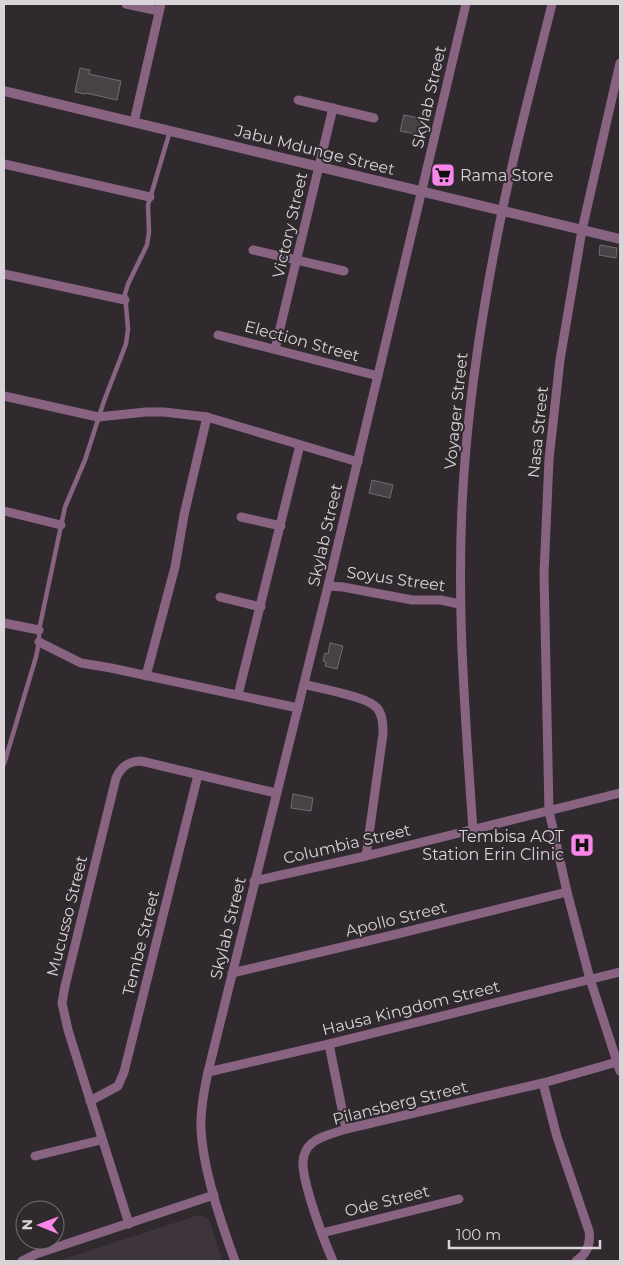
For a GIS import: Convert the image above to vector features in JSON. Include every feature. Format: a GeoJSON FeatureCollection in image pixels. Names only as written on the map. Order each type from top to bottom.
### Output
{"type":"FeatureCollection","features":[{"type":"Feature","properties":{"kind":"street"},"geometry":{"type":"LineString","coordinates":[[126,4],[160,8],[134,122]]}},
{"type":"Feature","properties":{"kind":"street","name":"Skylab Street"},"geometry":{"type":"LineString","coordinates":[[235,1261],[207,1168],[201,1129],[208,1072],[358,462],[466,4]]}},
{"type":"Feature","properties":{"kind":"street","name":"Voyager Street"},"geometry":{"type":"LineString","coordinates":[[473,830],[464,708],[460,604],[461,519],[469,421],[476,358],[502,210],[552,4]]}},
{"type":"Feature","properties":{"kind":"street","name":"Nasa Street"},"geometry":{"type":"LineString","coordinates":[[619,1066],[590,979],[567,892],[549,811],[544,574],[548,468],[560,360],[582,230],[620,63]]}},
{"type":"Feature","properties":{"kind":"street","name":"Jabu Mdunge Street"},"geometry":{"type":"LineString","coordinates":[[4,91],[620,239]]}},
{"type":"Feature","properties":{"kind":"street"},"geometry":{"type":"LineString","coordinates":[[298,100],[374,118]]}},
{"type":"Feature","properties":{"kind":"street","name":"Victory Street"},"geometry":{"type":"LineString","coordinates":[[275,350],[333,108]]}},
{"type":"Feature","properties":{"kind":"street"},"geometry":{"type":"LineString","coordinates":[[4,164],[150,197]]}},
{"type":"Feature","properties":{"kind":"street"},"geometry":{"type":"LineString","coordinates":[[253,250],[344,272]]}},
{"type":"Feature","properties":{"kind":"street"},"geometry":{"type":"LineString","coordinates":[[4,274],[124,300]]}},
{"type":"Feature","properties":{"kind":"street","name":"Election Street"},"geometry":{"type":"LineString","coordinates":[[218,335],[378,376]]}},
{"type":"Feature","properties":{"kind":"street"},"geometry":{"type":"LineString","coordinates":[[4,396],[98,417],[164,412],[207,417],[358,462]]}},
{"type":"Feature","properties":{"kind":"street"},"geometry":{"type":"LineString","coordinates":[[146,676],[174,567],[207,417]]}},
{"type":"Feature","properties":{"kind":"street"},"geometry":{"type":"LineString","coordinates":[[238,695],[300,445]]}},
{"type":"Feature","properties":{"kind":"street"},"geometry":{"type":"LineString","coordinates":[[4,512],[61,525]]}},
{"type":"Feature","properties":{"kind":"street"},"geometry":{"type":"LineString","coordinates":[[240,517],[281,526]]}},
{"type":"Feature","properties":{"kind":"street","name":"Soyus Street"},"geometry":{"type":"LineString","coordinates":[[328,586],[343,586],[412,600],[441,600],[460,604]]}},
{"type":"Feature","properties":{"kind":"street"},"geometry":{"type":"LineString","coordinates":[[220,597],[261,607]]}},
{"type":"Feature","properties":{"kind":"street"},"geometry":{"type":"LineString","coordinates":[[4,623],[39,630]]}},
{"type":"Feature","properties":{"kind":"street"},"geometry":{"type":"LineString","coordinates":[[39,642],[87,665],[111,668],[298,708]]}},
{"type":"Feature","properties":{"kind":"street"},"geometry":{"type":"LineString","coordinates":[[304,684],[363,699],[377,708],[381,714],[383,734],[366,856]]}},
{"type":"Feature","properties":{"kind":"street","name":"Mucusso Street"},"geometry":{"type":"LineString","coordinates":[[129,1224],[101,1140],[63,1010],[63,996],[116,778],[123,767],[134,761],[141,761],[276,793]]}},
{"type":"Feature","properties":{"kind":"street","name":"Tembe Street"},"geometry":{"type":"LineString","coordinates":[[90,1101],[118,1086],[124,1072],[198,775]]}},
{"type":"Feature","properties":{"kind":"street","name":"Columbia Street"},"geometry":{"type":"LineString","coordinates":[[254,881],[366,856],[620,793]]}},
{"type":"Feature","properties":{"kind":"street","name":"Apollo Street"},"geometry":{"type":"LineString","coordinates":[[232,973],[388,937],[567,892]]}},
{"type":"Feature","properties":{"kind":"street","name":"Hausa Kingdom Street"},"geometry":{"type":"LineString","coordinates":[[208,1072],[620,972]]}},
{"type":"Feature","properties":{"kind":"street"},"geometry":{"type":"LineString","coordinates":[[329,1044],[346,1129]]}},
{"type":"Feature","properties":{"kind":"street","name":"Pilansberg Street"},"geometry":{"type":"LineString","coordinates":[[333,1261],[306,1182],[303,1159],[310,1144],[318,1139],[346,1129],[619,1066]]}},
{"type":"Feature","properties":{"kind":"street"},"geometry":{"type":"LineString","coordinates":[[543,1083],[557,1137],[589,1231],[588,1248],[581,1258],[576,1261]]}},
{"type":"Feature","properties":{"kind":"street"},"geometry":{"type":"LineString","coordinates":[[36,1156],[101,1140]]}},
{"type":"Feature","properties":{"kind":"street"},"geometry":{"type":"LineString","coordinates":[[22,1261],[36,1254],[214,1195]]}},
{"type":"Feature","properties":{"kind":"street","name":"Ode Street"},"geometry":{"type":"LineString","coordinates":[[322,1233],[459,1199]]}},
{"type":"Feature","properties":{"kind":"lane"},"geometry":{"type":"LineString","coordinates":[[4,764],[15,723],[27,691],[39,642],[39,630],[65,507],[86,460],[98,417],[124,352],[128,335],[128,320],[124,300],[128,284],[147,245],[149,232],[148,205],[170,131]]}},
{"type":"Feature","properties":{"kind":"shaded area"},"geometry":{"type":"Polygon","coordinates":[[[199,1215],[209,1219],[222,1261],[60,1261],[61,1260],[199,1215]]]}},
{"type":"Feature","properties":{"kind":"building"},"geometry":{"type":"Polygon","coordinates":[[[80,68],[90,70],[89,74],[121,81],[117,100],[75,92],[80,68]]]}},
{"type":"Feature","properties":{"kind":"building"},"geometry":{"type":"Polygon","coordinates":[[[404,115],[424,119],[421,135],[400,131],[404,115]]]}},
{"type":"Feature","properties":{"kind":"building"},"geometry":{"type":"Polygon","coordinates":[[[600,245],[617,248],[616,258],[599,255],[600,245]]]}},
{"type":"Feature","properties":{"kind":"building"},"geometry":{"type":"Polygon","coordinates":[[[372,480],[393,485],[390,498],[369,493],[372,480]]]}},
{"type":"Feature","properties":{"kind":"building"},"geometry":{"type":"Polygon","coordinates":[[[330,643],[343,646],[337,669],[325,666],[326,662],[323,661],[325,653],[328,654],[330,643]]]}},
{"type":"Feature","properties":{"kind":"building"},"geometry":{"type":"Polygon","coordinates":[[[293,794],[313,798],[311,811],[291,808],[293,794]]]}},
{"type":"Feature","properties":{"kind":"place","name":"Rama Store"},"geometry":{"type":"Point","coordinates":[443,175]}},
{"type":"Feature","properties":{"kind":"place","name":"Tembisa AQT Station Erin Clinic"},"geometry":{"type":"Point","coordinates":[582,845]}}]}
